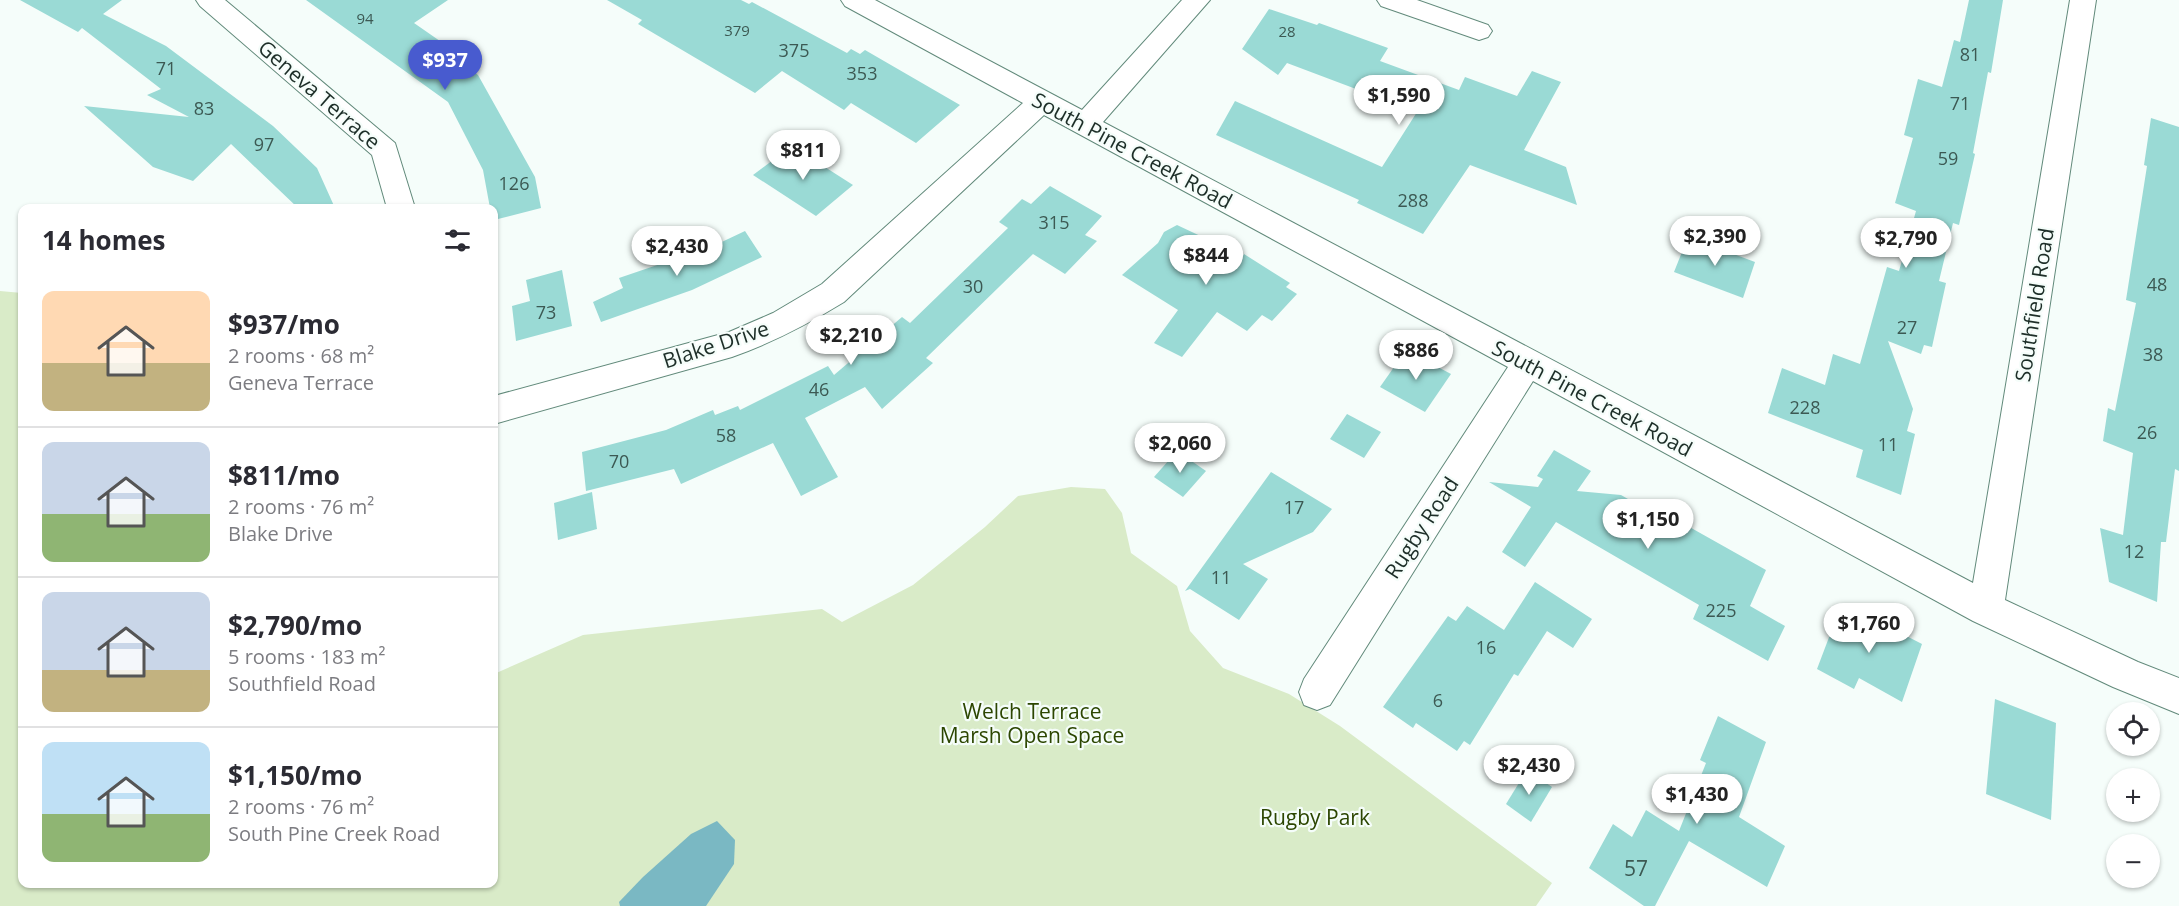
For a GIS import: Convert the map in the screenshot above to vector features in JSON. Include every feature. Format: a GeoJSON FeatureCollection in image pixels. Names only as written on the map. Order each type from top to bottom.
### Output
{"type":"FeatureCollection","features":[{"type":"Feature","properties":{"kind":"street","name":"Geneva Terrace"},"geometry":{"type":"LineString","coordinates":[[209,0],[385,150],[400,204]]}},
{"type":"Feature","properties":{"kind":"street","name":"South Pine Creek Road"},"geometry":{"type":"LineString","coordinates":[[854,0],[1986,609],[2126,675],[2179,696]]}},
{"type":"Feature","properties":{"kind":"street"},"geometry":{"type":"LineString","coordinates":[[1085,124],[1197,0]]}},
{"type":"Feature","properties":{"kind":"street"},"geometry":{"type":"LineString","coordinates":[[1390,0],[1479,31]]}},
{"type":"Feature","properties":{"kind":"street","name":"Southfield Road"},"geometry":{"type":"LineString","coordinates":[[1986,609],[2083,0]]}},
{"type":"Feature","properties":{"kind":"street","name":"Blake Drive"},"geometry":{"type":"LineString","coordinates":[[498,409],[732,344],[765,332],[802,313],[833,293],[1041,102]]}},
{"type":"Feature","properties":{"kind":"street","name":"Rugby Road"},"geometry":{"type":"LineString","coordinates":[[1317,692],[1527,364]]}},
{"type":"Feature","properties":{"kind":"green space","name":"Welch Terrace Marsh Open Space"},"geometry":{"type":"Polygon","coordinates":[[[0,291],[18,293],[18,888],[498,888],[498,672],[583,635],[822,609],[842,622],[913,585],[985,527],[1018,496],[1071,487],[1105,489],[1122,513],[1131,553],[1177,586],[1190,631],[1223,668],[1289,694],[1340,726],[1552,883],[1536,906],[0,906],[0,291]]]}},
{"type":"Feature","properties":{"kind":"water"},"geometry":{"type":"Polygon","coordinates":[[[717,821],[735,840],[734,864],[706,906],[620,906],[619,902],[643,877],[691,834],[717,821]]]}},
{"type":"Feature","properties":{"kind":"building"},"geometry":{"type":"Polygon","coordinates":[[[20,0],[122,0],[103,14],[166,46],[273,126],[317,168],[333,204],[294,204],[231,144],[193,181],[153,167],[84,106],[189,117],[147,95],[161,89],[82,28],[78,32],[20,0]]]}},
{"type":"Feature","properties":{"kind":"building"},"geometry":{"type":"Polygon","coordinates":[[[306,0],[448,0],[414,23],[463,57],[457,60],[478,75],[535,177],[541,208],[498,219],[498,204],[489,204],[483,170],[448,102],[306,0]]]}},
{"type":"Feature","properties":{"kind":"building"},"geometry":{"type":"Polygon","coordinates":[[[607,0],[741,0],[749,4],[752,2],[847,53],[851,49],[860,54],[865,50],[960,105],[916,143],[851,103],[844,110],[782,71],[755,93],[638,24],[642,20],[607,0]]]}},
{"type":"Feature","properties":{"kind":"building"},"geometry":{"type":"Polygon","coordinates":[[[1969,0],[2003,0],[1991,73],[1988,72],[1973,153],[1975,154],[1959,225],[1953,223],[1939,281],[1946,283],[1932,347],[1924,345],[1921,354],[1888,341],[1913,409],[1907,431],[1915,434],[1901,495],[1856,477],[1863,450],[1768,413],[1782,368],[1825,385],[1833,354],[1860,364],[1887,267],[1899,271],[1916,211],[1895,203],[1913,138],[1904,135],[1918,79],[1942,87],[1954,40],[1960,42],[1969,0]]]}},
{"type":"Feature","properties":{"kind":"building"},"geometry":{"type":"Polygon","coordinates":[[[1269,9],[1317,25],[1319,23],[1388,48],[1380,61],[1459,90],[1465,77],[1517,96],[1532,71],[1561,82],[1524,150],[1566,167],[1577,205],[1470,165],[1423,234],[1357,203],[1359,200],[1216,135],[1235,101],[1382,167],[1417,112],[1287,63],[1278,75],[1242,49],[1269,9]]]}},
{"type":"Feature","properties":{"kind":"building"},"geometry":{"type":"Polygon","coordinates":[[[2151,118],[2179,127],[2179,471],[2175,469],[2166,542],[2161,542],[2157,602],[2109,582],[2100,528],[2123,535],[2133,453],[2103,441],[2108,408],[2115,411],[2136,303],[2126,300],[2147,166],[2144,165],[2151,118]]]}},
{"type":"Feature","properties":{"kind":"building"},"geometry":{"type":"Polygon","coordinates":[[[792,146],[853,185],[816,216],[753,175],[792,146]]]}},
{"type":"Feature","properties":{"kind":"building"},"geometry":{"type":"Polygon","coordinates":[[[1050,186],[1102,216],[1085,235],[1097,241],[1065,274],[1033,254],[926,358],[933,363],[882,409],[865,387],[805,418],[838,477],[801,496],[773,443],[681,484],[674,469],[586,491],[582,452],[666,430],[713,410],[715,415],[738,406],[740,410],[828,366],[834,375],[902,317],[910,323],[1008,228],[999,222],[1022,199],[1031,204],[1050,186]]]}},
{"type":"Feature","properties":{"kind":"building"},"geometry":{"type":"Polygon","coordinates":[[[1177,225],[1243,256],[1244,254],[1290,283],[1286,287],[1297,294],[1272,321],[1262,315],[1247,331],[1217,312],[1182,357],[1154,343],[1178,310],[1122,275],[1158,243],[1164,232],[1177,225]]]}},
{"type":"Feature","properties":{"kind":"building"},"geometry":{"type":"Polygon","coordinates":[[[745,231],[762,257],[692,290],[601,322],[593,302],[623,288],[619,278],[669,261],[671,266],[745,231]]]}},
{"type":"Feature","properties":{"kind":"building"},"geometry":{"type":"Polygon","coordinates":[[[1688,237],[1755,262],[1743,298],[1674,272],[1688,237]]]}},
{"type":"Feature","properties":{"kind":"building"},"geometry":{"type":"Polygon","coordinates":[[[562,270],[572,326],[516,341],[512,306],[530,301],[526,280],[562,270]]]}},
{"type":"Feature","properties":{"kind":"building"},"geometry":{"type":"Polygon","coordinates":[[[1406,350],[1451,374],[1425,412],[1380,387],[1406,350]]]}},
{"type":"Feature","properties":{"kind":"building"},"geometry":{"type":"Polygon","coordinates":[[[1347,414],[1381,432],[1364,458],[1330,439],[1347,414]]]}},
{"type":"Feature","properties":{"kind":"building"},"geometry":{"type":"Polygon","coordinates":[[[1554,450],[1591,471],[1577,491],[1621,495],[1642,507],[1645,502],[1766,570],[1750,606],[1785,626],[1768,661],[1693,619],[1699,605],[1556,522],[1525,567],[1502,552],[1531,507],[1489,482],[1538,487],[1543,479],[1537,476],[1554,450]]]}},
{"type":"Feature","properties":{"kind":"building"},"geometry":{"type":"Polygon","coordinates":[[[1177,451],[1206,471],[1183,497],[1154,477],[1177,451]]]}},
{"type":"Feature","properties":{"kind":"building"},"geometry":{"type":"Polygon","coordinates":[[[1271,472],[1332,509],[1313,532],[1243,564],[1268,579],[1239,620],[1190,589],[1185,591],[1271,472]]]}},
{"type":"Feature","properties":{"kind":"building"},"geometry":{"type":"Polygon","coordinates":[[[592,492],[597,529],[558,540],[554,503],[592,492]]]}},
{"type":"Feature","properties":{"kind":"building"},"geometry":{"type":"Polygon","coordinates":[[[1535,582],[1592,619],[1573,648],[1547,631],[1518,676],[1514,674],[1470,745],[1464,741],[1457,751],[1416,723],[1413,728],[1383,707],[1448,616],[1456,621],[1467,606],[1504,630],[1535,582]]]}},
{"type":"Feature","properties":{"kind":"building"},"geometry":{"type":"Polygon","coordinates":[[[1842,603],[1922,644],[1902,702],[1859,678],[1854,689],[1817,669],[1842,603]]]}},
{"type":"Feature","properties":{"kind":"building"},"geometry":{"type":"Polygon","coordinates":[[[1995,699],[2056,723],[2051,820],[1986,794],[1995,699]]]}},
{"type":"Feature","properties":{"kind":"building"},"geometry":{"type":"Polygon","coordinates":[[[1718,716],[1766,742],[1739,817],[1785,846],[1767,887],[1689,841],[1655,906],[1644,906],[1589,868],[1613,824],[1632,837],[1646,810],[1679,831],[1706,763],[1700,760],[1718,716]]]}},
{"type":"Feature","properties":{"kind":"building"},"geometry":{"type":"Polygon","coordinates":[[[1527,770],[1552,787],[1531,822],[1506,804],[1527,770]]]}},
{"type":"Feature","properties":{"kind":"park label","name":"Rugby Park"},"geometry":{"type":"Point","coordinates":[1315,818]}}]}
